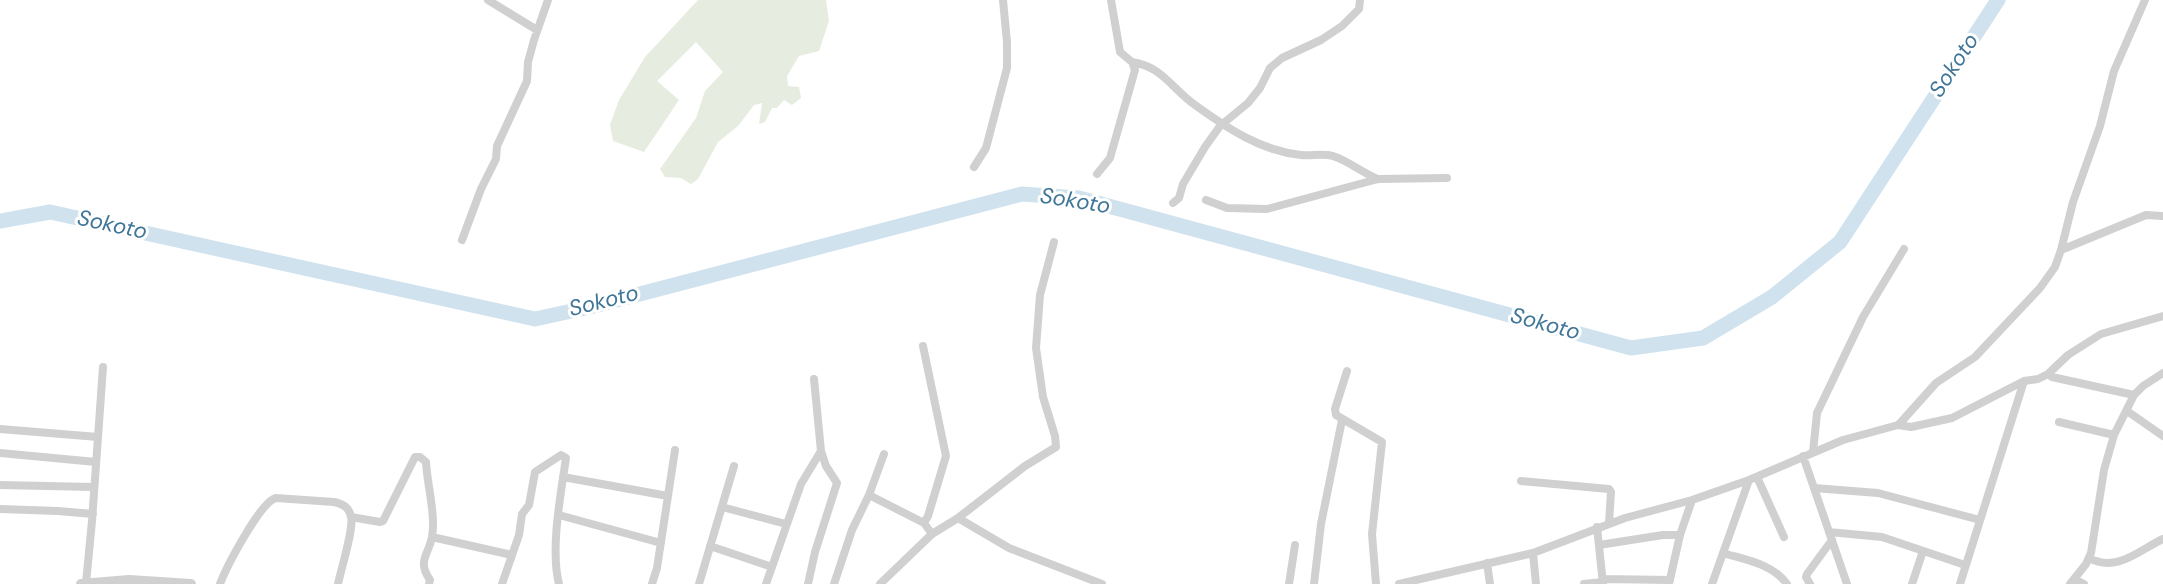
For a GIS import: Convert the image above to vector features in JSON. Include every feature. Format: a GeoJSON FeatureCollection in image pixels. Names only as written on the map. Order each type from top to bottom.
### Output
{"type":"FeatureCollection","features":[{"type":"Feature","properties":{"kind":"street"},"geometry":{"type":"LineString","coordinates":[[488,0],[537,30]]}},
{"type":"Feature","properties":{"kind":"street"},"geometry":{"type":"LineString","coordinates":[[462,240],[481,189],[496,159],[497,146],[527,81],[528,62],[548,0]]}},
{"type":"Feature","properties":{"kind":"street"},"geometry":{"type":"LineString","coordinates":[[974,167],[986,148],[1007,69],[1008,42],[1003,0]]}},
{"type":"Feature","properties":{"kind":"street"},"geometry":{"type":"LineString","coordinates":[[1111,0],[1119,52],[1132,62],[1146,64],[1156,69],[1196,106],[1241,136],[1275,150],[1302,155],[1334,156],[1378,179]]}},
{"type":"Feature","properties":{"kind":"street"},"geometry":{"type":"LineString","coordinates":[[1173,203],[1179,198],[1184,184],[1205,147],[1223,123],[1254,96],[1270,68],[1282,58],[1322,40],[1342,26],[1359,9],[1360,0]]}},
{"type":"Feature","properties":{"kind":"street"},"geometry":{"type":"LineString","coordinates":[[1898,425],[1912,413],[1936,383],[1975,357],[2048,278],[2061,250],[2073,202],[2100,126],[2114,71],[2145,0]]}},
{"type":"Feature","properties":{"kind":"street"},"geometry":{"type":"LineString","coordinates":[[1097,174],[1110,158],[1135,70],[1132,62]]}},
{"type":"Feature","properties":{"kind":"street"},"geometry":{"type":"LineString","coordinates":[[1206,200],[1227,208],[1267,209],[1378,179],[1447,178]]}},
{"type":"Feature","properties":{"kind":"street"},"geometry":{"type":"LineString","coordinates":[[2061,250],[2146,215],[2163,216]]}},
{"type":"Feature","properties":{"kind":"street"},"geometry":{"type":"LineString","coordinates":[[880,584],[932,534],[958,518],[1025,466],[1056,447],[1044,398],[1036,348],[1041,295],[1054,242]]}},
{"type":"Feature","properties":{"kind":"street"},"geometry":{"type":"LineString","coordinates":[[1813,452],[1817,413],[1863,317],[1904,249]]}},
{"type":"Feature","properties":{"kind":"street"},"geometry":{"type":"LineString","coordinates":[[1399,584],[1430,580],[1487,563],[1533,553],[1608,523],[1692,500],[1753,478],[1843,440],[1898,425],[1911,427],[1952,418],[2024,381],[2038,379],[2048,374],[2068,355],[2101,334],[2163,316]]}},
{"type":"Feature","properties":{"kind":"street"},"geometry":{"type":"LineString","coordinates":[[922,346],[946,456],[924,523]]}},
{"type":"Feature","properties":{"kind":"street"},"geometry":{"type":"LineString","coordinates":[[103,367],[93,514],[84,584],[129,580],[191,584]]}},
{"type":"Feature","properties":{"kind":"street"},"geometry":{"type":"LineString","coordinates":[[1347,371],[1335,409],[1336,415],[1382,442],[1372,534],[1376,584]]}},
{"type":"Feature","properties":{"kind":"street"},"geometry":{"type":"LineString","coordinates":[[2084,584],[2072,581],[2089,558],[2104,470],[2114,435],[2134,395],[2163,373]]}},
{"type":"Feature","properties":{"kind":"street"},"geometry":{"type":"LineString","coordinates":[[2048,374],[2052,377],[2134,395]]}},
{"type":"Feature","properties":{"kind":"street"},"geometry":{"type":"LineString","coordinates":[[808,584],[815,552],[837,483],[820,451],[814,379]]}},
{"type":"Feature","properties":{"kind":"street"},"geometry":{"type":"LineString","coordinates":[[1960,584],[2024,381]]}},
{"type":"Feature","properties":{"kind":"street"},"geometry":{"type":"LineString","coordinates":[[2127,411],[2163,436]]}},
{"type":"Feature","properties":{"kind":"street"},"geometry":{"type":"LineString","coordinates":[[1314,584],[1321,524],[1342,420]]}},
{"type":"Feature","properties":{"kind":"street"},"geometry":{"type":"LineString","coordinates":[[2059,422],[2114,435]]}},
{"type":"Feature","properties":{"kind":"street"},"geometry":{"type":"LineString","coordinates":[[0,429],[98,437]]}},
{"type":"Feature","properties":{"kind":"street"},"geometry":{"type":"LineString","coordinates":[[652,584],[657,568],[675,450]]}},
{"type":"Feature","properties":{"kind":"street"},"geometry":{"type":"LineString","coordinates":[[766,584],[801,484],[820,451]]}},
{"type":"Feature","properties":{"kind":"street"},"geometry":{"type":"LineString","coordinates":[[0,453],[96,462]]}},
{"type":"Feature","properties":{"kind":"street"},"geometry":{"type":"LineString","coordinates":[[834,584],[852,530],[869,495],[884,454]]}},
{"type":"Feature","properties":{"kind":"street"},"geometry":{"type":"LineString","coordinates":[[502,584],[519,535],[522,514],[529,505],[536,471],[561,455],[566,458],[556,560],[559,584]]}},
{"type":"Feature","properties":{"kind":"street"},"geometry":{"type":"LineString","coordinates":[[1803,456],[1847,584]]}},
{"type":"Feature","properties":{"kind":"street"},"geometry":{"type":"LineString","coordinates":[[351,517],[383,521],[415,457],[420,457],[426,462],[433,525],[432,537],[423,564],[430,580],[429,584]]}},
{"type":"Feature","properties":{"kind":"street"},"geometry":{"type":"LineString","coordinates":[[699,584],[734,466]]}},
{"type":"Feature","properties":{"kind":"street"},"geometry":{"type":"LineString","coordinates":[[563,477],[668,496]]}},
{"type":"Feature","properties":{"kind":"street"},"geometry":{"type":"LineString","coordinates":[[1753,478],[1784,537]]}},
{"type":"Feature","properties":{"kind":"street"},"geometry":{"type":"LineString","coordinates":[[1712,584],[1753,478]]}},
{"type":"Feature","properties":{"kind":"street"},"geometry":{"type":"LineString","coordinates":[[1521,481],[1609,489],[1611,492],[1608,523]]}},
{"type":"Feature","properties":{"kind":"street"},"geometry":{"type":"LineString","coordinates":[[0,485],[94,488]]}},
{"type":"Feature","properties":{"kind":"street"},"geometry":{"type":"LineString","coordinates":[[1814,488],[1878,493],[1980,520]]}},
{"type":"Feature","properties":{"kind":"street"},"geometry":{"type":"LineString","coordinates":[[869,495],[924,523],[932,534]]}},
{"type":"Feature","properties":{"kind":"street"},"geometry":{"type":"LineString","coordinates":[[220,584],[243,539],[271,500],[344,504],[351,517],[339,584]]}},
{"type":"Feature","properties":{"kind":"street"},"geometry":{"type":"LineString","coordinates":[[1584,584],[1670,582],[1680,535],[1692,500]]}},
{"type":"Feature","properties":{"kind":"street"},"geometry":{"type":"LineString","coordinates":[[722,507],[786,524]]}},
{"type":"Feature","properties":{"kind":"street"},"geometry":{"type":"LineString","coordinates":[[0,509],[93,514]]}},
{"type":"Feature","properties":{"kind":"street"},"geometry":{"type":"LineString","coordinates":[[559,515],[661,543]]}},
{"type":"Feature","properties":{"kind":"street"},"geometry":{"type":"LineString","coordinates":[[958,518],[1009,548],[1102,584]]}},
{"type":"Feature","properties":{"kind":"street"},"geometry":{"type":"LineString","coordinates":[[1597,528],[1603,582]]}},
{"type":"Feature","properties":{"kind":"street"},"geometry":{"type":"LineString","coordinates":[[1599,545],[1663,535],[1680,535]]}},
{"type":"Feature","properties":{"kind":"street"},"geometry":{"type":"LineString","coordinates":[[1830,536],[1882,537],[1965,565]]}},
{"type":"Feature","properties":{"kind":"street"},"geometry":{"type":"LineString","coordinates":[[1810,584],[1806,577],[1807,574],[1830,536]]}},
{"type":"Feature","properties":{"kind":"street"},"geometry":{"type":"LineString","coordinates":[[432,537],[512,555]]}},
{"type":"Feature","properties":{"kind":"street"},"geometry":{"type":"LineString","coordinates":[[2089,558],[2100,563],[2123,562],[2163,539]]}},
{"type":"Feature","properties":{"kind":"street"},"geometry":{"type":"LineString","coordinates":[[1289,584],[1295,545]]}},
{"type":"Feature","properties":{"kind":"street"},"geometry":{"type":"LineString","coordinates":[[710,546],[772,567]]}},
{"type":"Feature","properties":{"kind":"street"},"geometry":{"type":"LineString","coordinates":[[1912,584],[1923,551]]}},
{"type":"Feature","properties":{"kind":"street"},"geometry":{"type":"LineString","coordinates":[[1533,553],[1536,584]]}},
{"type":"Feature","properties":{"kind":"street"},"geometry":{"type":"LineString","coordinates":[[1723,553],[1766,567],[1783,578],[1787,584]]}},
{"type":"Feature","properties":{"kind":"street"},"geometry":{"type":"LineString","coordinates":[[1487,563],[1490,584]]}},
{"type":"Feature","properties":{"kind":"shaded area"},"geometry":{"type":"Polygon","coordinates":[[[698,0],[826,0],[829,21],[819,51],[799,56],[787,76],[788,86],[799,87],[801,98],[792,105],[784,100],[777,108],[772,108],[765,122],[759,124],[762,103],[754,105],[738,126],[718,142],[698,179],[691,184],[681,178],[665,177],[660,169],[696,118],[705,91],[723,72],[696,42],[657,81],[679,100],[644,152],[613,141],[610,125],[619,100],[645,57],[698,0]]]}},
{"type":"Feature","properties":{"kind":"waterway","name":"Sokoto"},"geometry":{"type":"LineString","coordinates":[[0,221],[50,212],[535,319],[590,307],[1022,194],[1079,198],[1631,348],[1703,338],[1772,297],[1840,242],[1998,0]]}}]}
